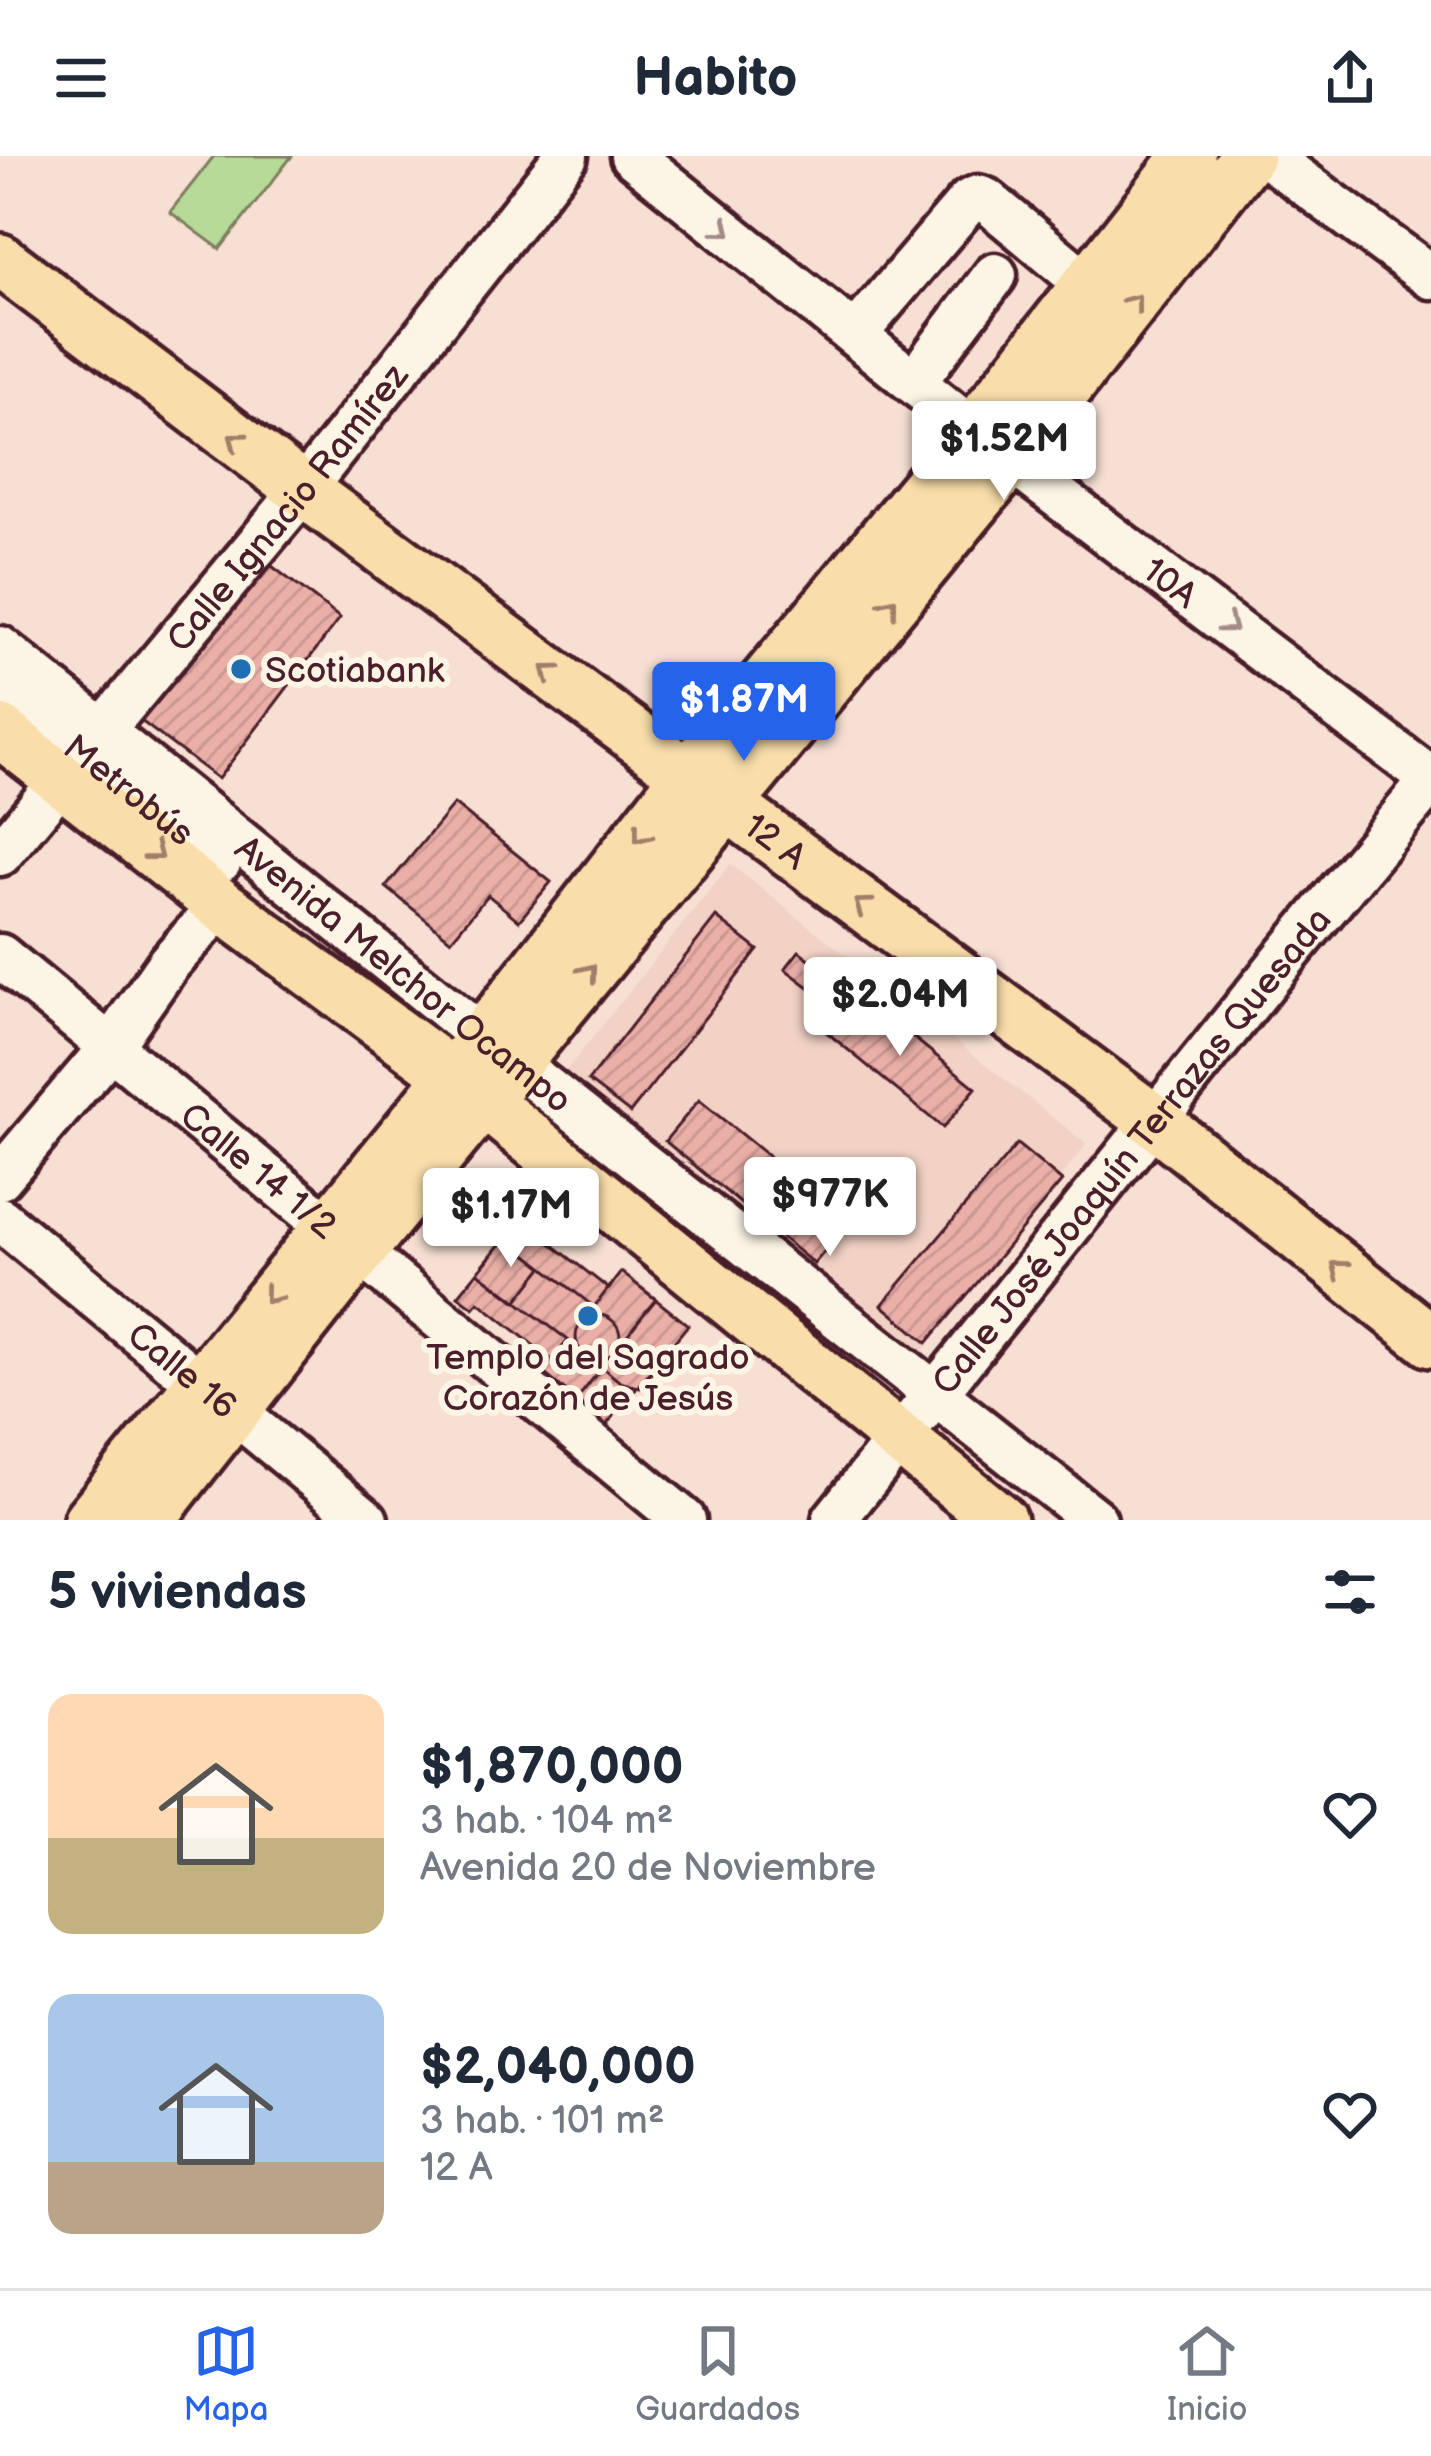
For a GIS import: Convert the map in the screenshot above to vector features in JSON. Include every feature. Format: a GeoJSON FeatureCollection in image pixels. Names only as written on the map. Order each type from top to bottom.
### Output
{"type":"FeatureCollection","features":[{"type":"Feature","properties":{"kind":"main road"},"geometry":{"type":"LineString","coordinates":[[992,445],[1088,285],[1190,156]]}},
{"type":"Feature","properties":{"kind":"main road"},"geometry":{"type":"LineString","coordinates":[[91,1520],[216,1398],[992,445],[1248,156]]}},
{"type":"Feature","properties":{"kind":"main road","name":"12 A"},"geometry":{"type":"LineString","coordinates":[[0,260],[1156,1122],[1431,1341]]}},
{"type":"Feature","properties":{"kind":"main road","name":"Avenida Melchor Ocampo"},"geometry":{"type":"LineString","coordinates":[[0,731],[85,755],[221,905],[484,1069],[917,1416],[983,1515]]}},
{"type":"Feature","properties":{"kind":"main road"},"geometry":{"type":"LineString","coordinates":[[148,1520],[216,1398]]}},
{"type":"Feature","properties":{"kind":"street","name":"Calle Ignacio Ramírez"},"geometry":{"type":"LineString","coordinates":[[0,854],[303,490],[566,156]]}},
{"type":"Feature","properties":{"kind":"street","name":"10A"},"geometry":{"type":"LineString","coordinates":[[632,156],[992,445],[1431,780]]}},
{"type":"Feature","properties":{"kind":"street"},"geometry":{"type":"LineString","coordinates":[[1267,156],[1431,277]]}},
{"type":"Feature","properties":{"kind":"street"},"geometry":{"type":"LineString","coordinates":[[855,335],[969,201],[978,197],[1088,285]]}},
{"type":"Feature","properties":{"kind":"street"},"geometry":{"type":"LineString","coordinates":[[914,382],[994,275]]}},
{"type":"Feature","properties":{"kind":"street","name":"Avenida Melchor Ocampo"},"geometry":{"type":"LineString","coordinates":[[0,647],[85,755],[484,1069]]}},
{"type":"Feature","properties":{"kind":"street","name":"Metrobús"},"geometry":{"type":"LineString","coordinates":[[0,687],[85,755]]}},
{"type":"Feature","properties":{"kind":"street","name":"Calle José Joaquín Terrazas Quesada"},"geometry":{"type":"LineString","coordinates":[[834,1520],[1431,780]]}},
{"type":"Feature","properties":{"kind":"street"},"geometry":{"type":"LineString","coordinates":[[0,1178],[109,1048],[169,963],[221,905]]}},
{"type":"Feature","properties":{"kind":"street","name":"Calle 14 1/2"},"geometry":{"type":"LineString","coordinates":[[0,956],[684,1520]]}},
{"type":"Feature","properties":{"kind":"street","name":"Calle 16"},"geometry":{"type":"LineString","coordinates":[[0,1219],[366,1520]]}},
{"type":"Feature","properties":{"kind":"street"},"geometry":{"type":"LineString","coordinates":[[917,1416],[1048,1520]]}},
{"type":"Feature","properties":{"kind":"street","name":"Avenida Melchor Ocampo"},"geometry":{"type":"LineString","coordinates":[[917,1416],[1095,1520]]}},
{"type":"Feature","properties":{"kind":"shaded area"},"geometry":{"type":"Polygon","coordinates":[[[730,864],[1087,1144],[915,1362],[558,1081],[730,864]]]}},
{"type":"Feature","properties":{"kind":"green space"},"geometry":{"type":"Polygon","coordinates":[[[214,156],[292,156],[220,249],[170,212],[214,156]]]}},
{"type":"Feature","properties":{"kind":"building","name":"Scotiabank"},"geometry":{"type":"Polygon","coordinates":[[[264,560],[340,618],[218,779],[141,721],[264,560]]]}},
{"type":"Feature","properties":{"kind":"building"},"geometry":{"type":"Polygon","coordinates":[[[454,804],[551,882],[519,921],[488,895],[451,940],[386,887],[454,804]]]}},
{"type":"Feature","properties":{"kind":"building"},"geometry":{"type":"Polygon","coordinates":[[[716,917],[758,950],[630,1113],[588,1081],[716,917]]]}},
{"type":"Feature","properties":{"kind":"building"},"geometry":{"type":"Polygon","coordinates":[[[799,951],[832,976],[818,994],[785,969],[799,951]]]}},
{"type":"Feature","properties":{"kind":"building"},"geometry":{"type":"Polygon","coordinates":[[[856,991],[976,1088],[943,1128],[824,1030],[856,991]]]}},
{"type":"Feature","properties":{"kind":"building"},"geometry":{"type":"Polygon","coordinates":[[[699,1100],[849,1222],[814,1264],[665,1141],[699,1100]]]}},
{"type":"Feature","properties":{"kind":"building"},"geometry":{"type":"Polygon","coordinates":[[[1017,1144],[1062,1181],[927,1343],[882,1305],[1017,1144]]]}},
{"type":"Feature","properties":{"kind":"building","name":"Templo del Sagrado Corazón de Jesús"},"geometry":{"type":"Polygon","coordinates":[[[526,1212],[541,1224],[535,1231],[609,1289],[621,1272],[688,1325],[604,1428],[540,1375],[552,1360],[479,1302],[474,1308],[458,1296],[526,1212]]]}},
{"type":"Feature","properties":{"kind":"building"},"geometry":{"type":"Polygon","coordinates":[[[506,1238],[594,1307],[621,1272],[656,1299],[628,1334],[649,1350],[656,1367],[640,1388],[620,1382],[602,1367],[575,1402],[540,1375],[568,1340],[478,1272],[506,1238]]]}},
{"type":"Feature","properties":{"kind":"building"},"geometry":{"type":"Polygon","coordinates":[[[506,1238],[543,1267],[516,1302],[478,1272],[506,1238]]]}},
{"type":"Feature","properties":{"kind":"building"},"geometry":{"type":"Polygon","coordinates":[[[598,1315],[613,1322],[620,1337],[613,1352],[598,1359],[583,1352],[576,1337],[583,1322],[598,1315]]]}},
{"type":"Feature","properties":{"kind":"place","name":"Scotiabank"},"geometry":{"type":"Point","coordinates":[241,669]}},
{"type":"Feature","properties":{"kind":"place","name":"Templo del Sagrado Corazón de Jesús"},"geometry":{"type":"Point","coordinates":[588,1316]}}]}
